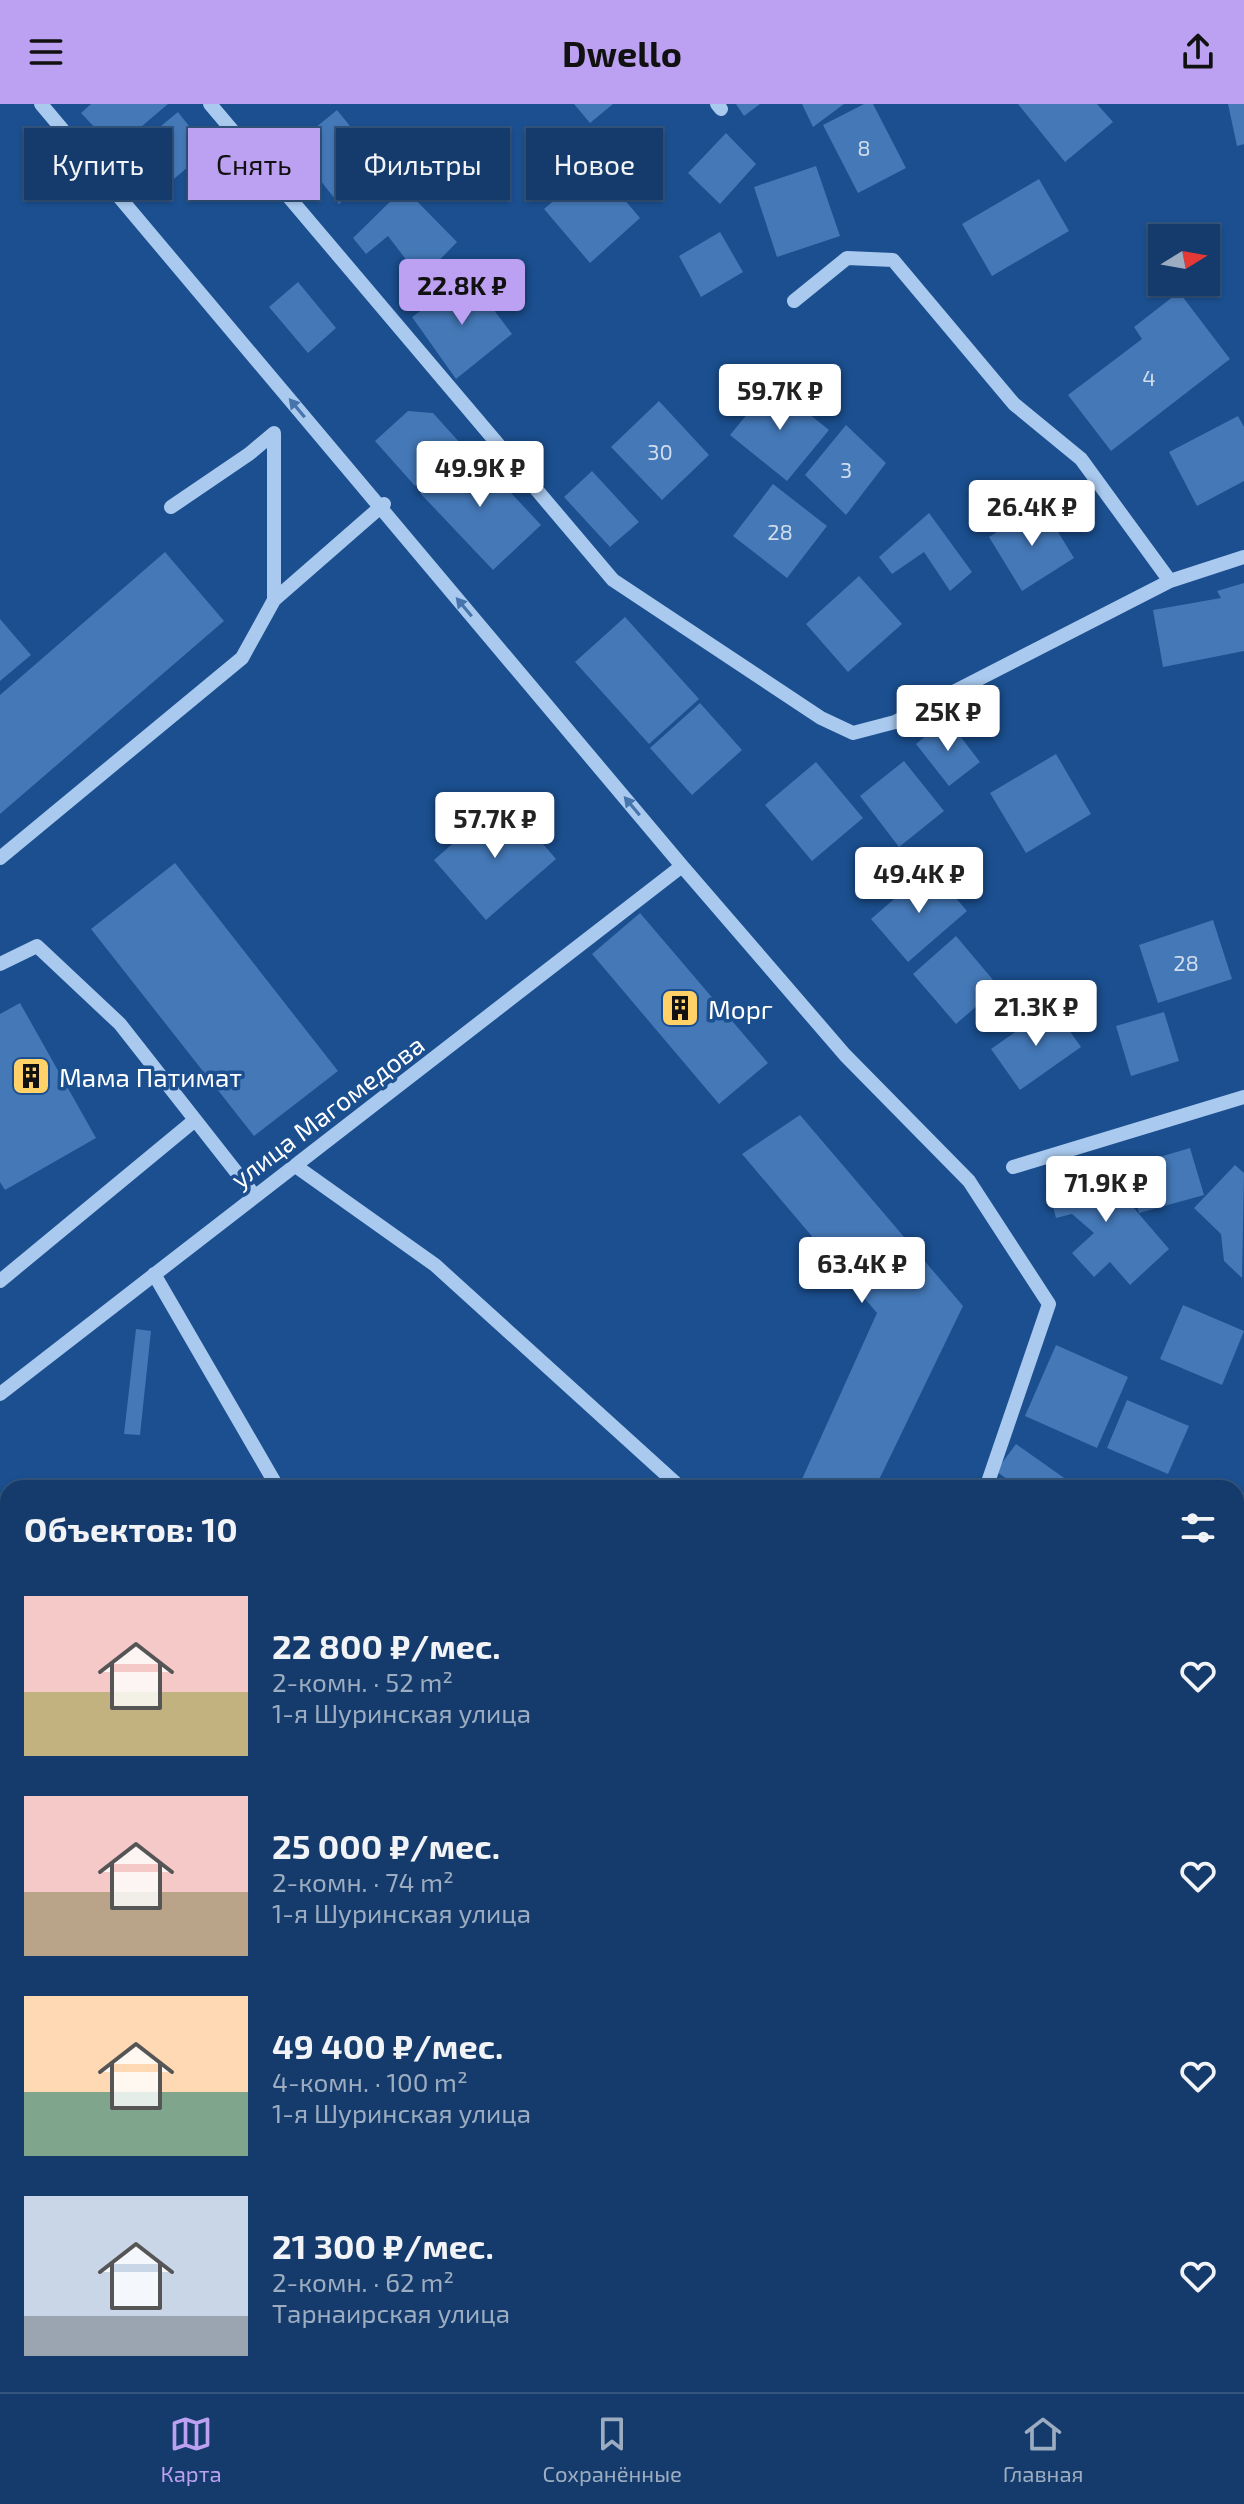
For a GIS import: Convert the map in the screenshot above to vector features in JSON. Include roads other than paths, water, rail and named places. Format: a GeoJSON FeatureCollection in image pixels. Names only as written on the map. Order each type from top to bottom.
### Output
{"type":"FeatureCollection","features":[{"type":"Feature","properties":{"kind":"street"},"geometry":{"type":"LineString","coordinates":[[41,104],[382,505],[682,866],[845,1055],[969,1181],[1049,1304],[989,1480]]}},
{"type":"Feature","properties":{"kind":"street"},"geometry":{"type":"LineString","coordinates":[[210,104],[613,580],[853,733],[895,722],[1170,581],[1244,557]]}},
{"type":"Feature","properties":{"kind":"street"},"geometry":{"type":"LineString","coordinates":[[794,301],[847,258],[893,260],[1014,404],[1081,459],[1170,581]]}},
{"type":"Feature","properties":{"kind":"street"},"geometry":{"type":"LineString","coordinates":[[171,507],[249,454],[274,433],[274,600]]}},
{"type":"Feature","properties":{"kind":"street"},"geometry":{"type":"LineString","coordinates":[[0,858],[242,658],[274,600],[382,505]]}},
{"type":"Feature","properties":{"kind":"street","name":"улица Магомедова"},"geometry":{"type":"LineString","coordinates":[[0,1394],[682,866]]}},
{"type":"Feature","properties":{"kind":"street"},"geometry":{"type":"LineString","coordinates":[[0,964],[37,946],[120,1024],[255,1196]]}},
{"type":"Feature","properties":{"kind":"street"},"geometry":{"type":"LineString","coordinates":[[1013,1167],[1244,1097]]}},
{"type":"Feature","properties":{"kind":"street"},"geometry":{"type":"LineString","coordinates":[[0,1281],[195,1120]]}},
{"type":"Feature","properties":{"kind":"street"},"geometry":{"type":"LineString","coordinates":[[297,1167],[435,1265],[672,1480]]}},
{"type":"Feature","properties":{"kind":"street"},"geometry":{"type":"LineString","coordinates":[[154,1274],[273,1480]]}},
{"type":"Feature","properties":{"kind":"place","name":"Морг"},"geometry":{"type":"Point","coordinates":[680,1008]}},
{"type":"Feature","properties":{"kind":"place","name":"Мама Патимат"},"geometry":{"type":"Point","coordinates":[31,1076]}}]}
